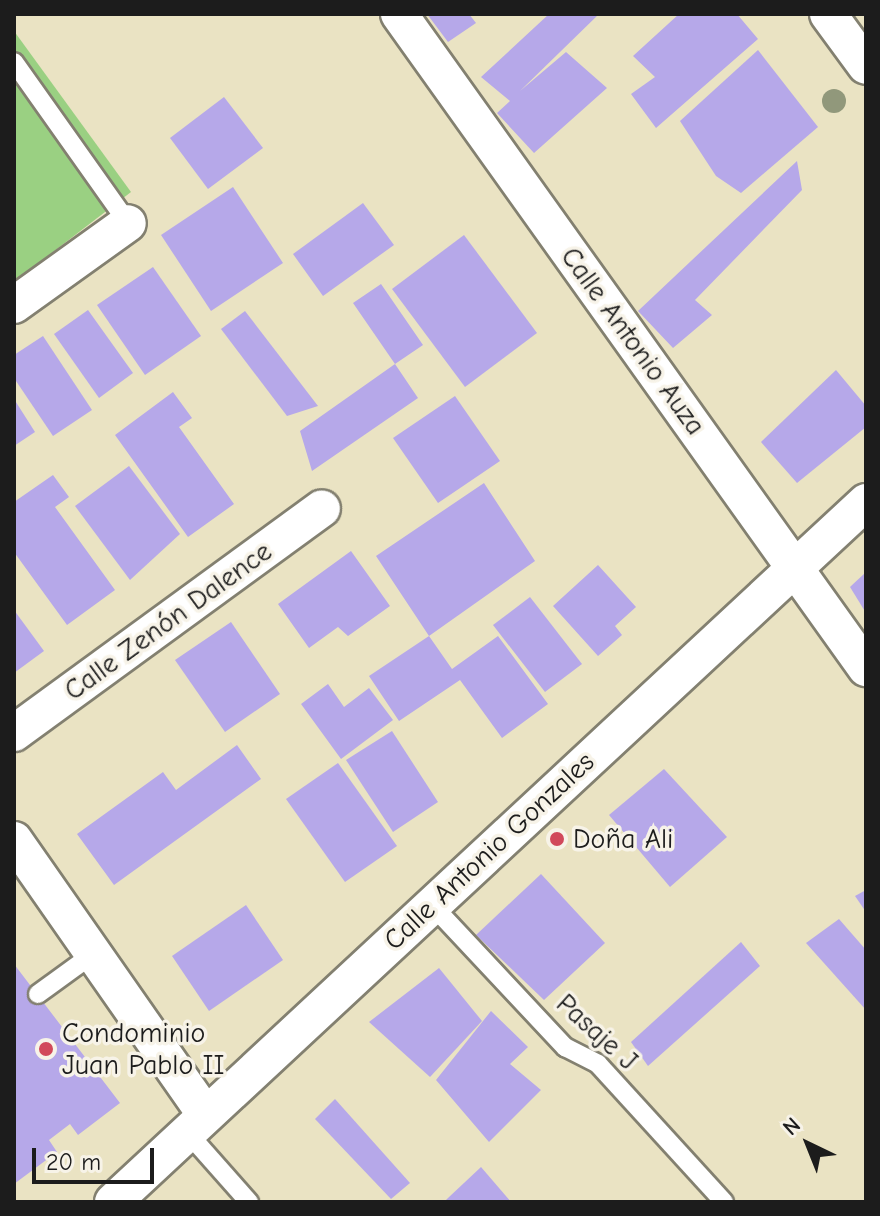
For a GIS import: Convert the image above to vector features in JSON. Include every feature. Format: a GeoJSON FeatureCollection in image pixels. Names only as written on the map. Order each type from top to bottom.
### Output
{"type":"FeatureCollection","features":[{"type":"Feature","properties":{"kind":"street","name":"Calle Antonio Auza"},"geometry":{"type":"LineString","coordinates":[[399,14],[866,668]]}},
{"type":"Feature","properties":{"kind":"street"},"geometry":{"type":"LineString","coordinates":[[828,14],[866,66]]}},
{"type":"Feature","properties":{"kind":"street"},"geometry":{"type":"LineString","coordinates":[[14,305],[128,223]]}},
{"type":"Feature","properties":{"kind":"street","name":"Calle Antonio Gonzales"},"geometry":{"type":"LineString","coordinates":[[113,1202],[794,565],[866,502]]}},
{"type":"Feature","properties":{"kind":"street","name":"Calle Zenón Dalence"},"geometry":{"type":"LineString","coordinates":[[14,733],[322,508]]}},
{"type":"Feature","properties":{"kind":"street"},"geometry":{"type":"LineString","coordinates":[[14,840],[93,954],[196,1124]]}},
{"type":"Feature","properties":{"kind":"lane"},"geometry":{"type":"LineString","coordinates":[[14,62],[128,223]]}},
{"type":"Feature","properties":{"kind":"lane","name":"Pasaje J"},"geometry":{"type":"LineString","coordinates":[[432,905],[565,1047],[598,1064],[724,1202]]}},
{"type":"Feature","properties":{"kind":"lane"},"geometry":{"type":"LineString","coordinates":[[38,994],[93,954]]}},
{"type":"Feature","properties":{"kind":"lane"},"geometry":{"type":"LineString","coordinates":[[196,1124],[249,1202]]}},
{"type":"Feature","properties":{"kind":"green space"},"geometry":{"type":"Polygon","coordinates":[[[14,31],[131,192],[14,282],[14,31]]]}},
{"type":"Feature","properties":{"kind":"building"},"geometry":{"type":"Polygon","coordinates":[[[427,14],[469,14],[476,23],[448,42],[427,14]]]}},
{"type":"Feature","properties":{"kind":"building"},"geometry":{"type":"Polygon","coordinates":[[[549,14],[599,14],[520,91],[566,52],[607,88],[534,153],[497,113],[510,101],[481,77],[549,14]]]}},
{"type":"Feature","properties":{"kind":"building"},"geometry":{"type":"Polygon","coordinates":[[[679,14],[737,14],[758,39],[656,128],[631,94],[655,77],[633,56],[679,14]]]}},
{"type":"Feature","properties":{"kind":"building"},"geometry":{"type":"Polygon","coordinates":[[[758,50],[818,127],[741,193],[716,176],[680,121],[758,50]]]}},
{"type":"Feature","properties":{"kind":"building"},"geometry":{"type":"Polygon","coordinates":[[[224,97],[263,148],[208,189],[170,138],[224,97]]]}},
{"type":"Feature","properties":{"kind":"building"},"geometry":{"type":"Polygon","coordinates":[[[797,161],[802,190],[695,300],[712,315],[673,348],[638,311],[797,161]]]}},
{"type":"Feature","properties":{"kind":"building"},"geometry":{"type":"Polygon","coordinates":[[[233,187],[283,263],[211,311],[161,235],[233,187]]]}},
{"type":"Feature","properties":{"kind":"building"},"geometry":{"type":"Polygon","coordinates":[[[363,203],[394,245],[323,296],[293,254],[363,203]]]}},
{"type":"Feature","properties":{"kind":"building"},"geometry":{"type":"Polygon","coordinates":[[[464,235],[537,333],[465,387],[392,289],[464,235]]]}},
{"type":"Feature","properties":{"kind":"building"},"geometry":{"type":"Polygon","coordinates":[[[153,267],[201,336],[145,375],[97,305],[153,267]]]}},
{"type":"Feature","properties":{"kind":"building"},"geometry":{"type":"Polygon","coordinates":[[[381,284],[423,345],[395,364],[353,303],[381,284]]]}},
{"type":"Feature","properties":{"kind":"building"},"geometry":{"type":"Polygon","coordinates":[[[88,310],[133,373],[99,398],[54,334],[88,310]]]}},
{"type":"Feature","properties":{"kind":"building"},"geometry":{"type":"Polygon","coordinates":[[[245,311],[318,406],[287,416],[221,329],[245,311]]]}},
{"type":"Feature","properties":{"kind":"building"},"geometry":{"type":"Polygon","coordinates":[[[43,336],[92,410],[53,436],[14,378],[14,355],[43,336]]]}},
{"type":"Feature","properties":{"kind":"building"},"geometry":{"type":"Polygon","coordinates":[[[395,364],[418,398],[312,471],[300,431],[395,364]]]}},
{"type":"Feature","properties":{"kind":"building"},"geometry":{"type":"Polygon","coordinates":[[[836,370],[866,406],[866,427],[797,483],[761,442],[836,370]]]}},
{"type":"Feature","properties":{"kind":"building"},"geometry":{"type":"Polygon","coordinates":[[[173,392],[192,418],[179,427],[234,504],[188,537],[115,435],[173,392]]]}},
{"type":"Feature","properties":{"kind":"building"},"geometry":{"type":"Polygon","coordinates":[[[455,396],[500,461],[438,503],[393,438],[455,396]]]}},
{"type":"Feature","properties":{"kind":"building"},"geometry":{"type":"Polygon","coordinates":[[[14,399],[35,432],[14,446],[14,399]]]}},
{"type":"Feature","properties":{"kind":"building"},"geometry":{"type":"Polygon","coordinates":[[[129,466],[180,534],[130,580],[75,506],[129,466]]]}},
{"type":"Feature","properties":{"kind":"building"},"geometry":{"type":"Polygon","coordinates":[[[53,475],[69,497],[55,507],[115,590],[67,625],[14,552],[14,502],[53,475]]]}},
{"type":"Feature","properties":{"kind":"building"},"geometry":{"type":"Polygon","coordinates":[[[484,483],[535,561],[429,636],[376,556],[484,483]]]}},
{"type":"Feature","properties":{"kind":"building"},"geometry":{"type":"Polygon","coordinates":[[[351,551],[390,606],[348,636],[338,627],[309,648],[278,604],[351,551]]]}},
{"type":"Feature","properties":{"kind":"building"},"geometry":{"type":"Polygon","coordinates":[[[598,565],[636,607],[615,626],[622,635],[598,656],[553,606],[598,565]]]}},
{"type":"Feature","properties":{"kind":"building"},"geometry":{"type":"Polygon","coordinates":[[[866,572],[866,613],[850,587],[866,572]]]}},
{"type":"Feature","properties":{"kind":"building"},"geometry":{"type":"Polygon","coordinates":[[[530,597],[582,664],[545,692],[493,625],[530,597]]]}},
{"type":"Feature","properties":{"kind":"building"},"geometry":{"type":"Polygon","coordinates":[[[14,610],[44,651],[14,673],[14,610]]]}},
{"type":"Feature","properties":{"kind":"building"},"geometry":{"type":"Polygon","coordinates":[[[231,622],[280,694],[225,732],[175,660],[231,622]]]}},
{"type":"Feature","properties":{"kind":"building"},"geometry":{"type":"Polygon","coordinates":[[[429,636],[452,669],[498,636],[548,704],[502,738],[460,680],[399,721],[369,676],[429,636]]]}},
{"type":"Feature","properties":{"kind":"building"},"geometry":{"type":"Polygon","coordinates":[[[328,684],[344,707],[369,688],[393,720],[341,759],[301,704],[328,684]]]}},
{"type":"Feature","properties":{"kind":"building"},"geometry":{"type":"Polygon","coordinates":[[[392,731],[438,802],[393,832],[346,760],[392,731]]]}},
{"type":"Feature","properties":{"kind":"building"},"geometry":{"type":"Polygon","coordinates":[[[237,745],[261,779],[114,885],[77,834],[163,772],[176,790],[237,745]]]}},
{"type":"Feature","properties":{"kind":"building"},"geometry":{"type":"Polygon","coordinates":[[[338,763],[397,846],[345,882],[286,799],[338,763]]]}},
{"type":"Feature","properties":{"kind":"building"},"geometry":{"type":"Polygon","coordinates":[[[664,769],[727,837],[670,887],[609,815],[664,769]]]}},
{"type":"Feature","properties":{"kind":"building"},"geometry":{"type":"Polygon","coordinates":[[[541,874],[605,943],[544,1000],[476,935],[541,874]]]}},
{"type":"Feature","properties":{"kind":"building"},"geometry":{"type":"Polygon","coordinates":[[[866,890],[866,912],[855,896],[866,890]]]}},
{"type":"Feature","properties":{"kind":"building"},"geometry":{"type":"Polygon","coordinates":[[[246,905],[283,960],[209,1011],[172,956],[246,905]]]}},
{"type":"Feature","properties":{"kind":"building"},"geometry":{"type":"Polygon","coordinates":[[[839,919],[866,950],[866,1010],[806,943],[839,919]]]}},
{"type":"Feature","properties":{"kind":"building"},"geometry":{"type":"Polygon","coordinates":[[[741,942],[760,966],[648,1066],[631,1042],[741,942]]]}},
{"type":"Feature","properties":{"kind":"building","name":"Condominio Juan Pablo II"},"geometry":{"type":"Polygon","coordinates":[[[14,964],[120,1103],[78,1135],[70,1124],[49,1140],[57,1152],[14,1184],[14,964]]]}},
{"type":"Feature","properties":{"kind":"building"},"geometry":{"type":"Polygon","coordinates":[[[439,968],[482,1021],[430,1077],[369,1022],[439,968]]]}},
{"type":"Feature","properties":{"kind":"building"},"geometry":{"type":"Polygon","coordinates":[[[491,1011],[528,1047],[510,1064],[541,1090],[489,1142],[436,1080],[491,1011]]]}},
{"type":"Feature","properties":{"kind":"building"},"geometry":{"type":"Polygon","coordinates":[[[335,1099],[410,1183],[391,1199],[315,1119],[335,1099]]]}},
{"type":"Feature","properties":{"kind":"building"},"geometry":{"type":"Polygon","coordinates":[[[481,1167],[511,1202],[444,1202],[448,1198],[481,1167]]]}},
{"type":"Feature","properties":{"kind":"place","name":"Doña Ali"},"geometry":{"type":"Point","coordinates":[557,839]}},
{"type":"Feature","properties":{"kind":"place","name":"Condominio Juan Pablo II"},"geometry":{"type":"Point","coordinates":[46,1049]}}]}
